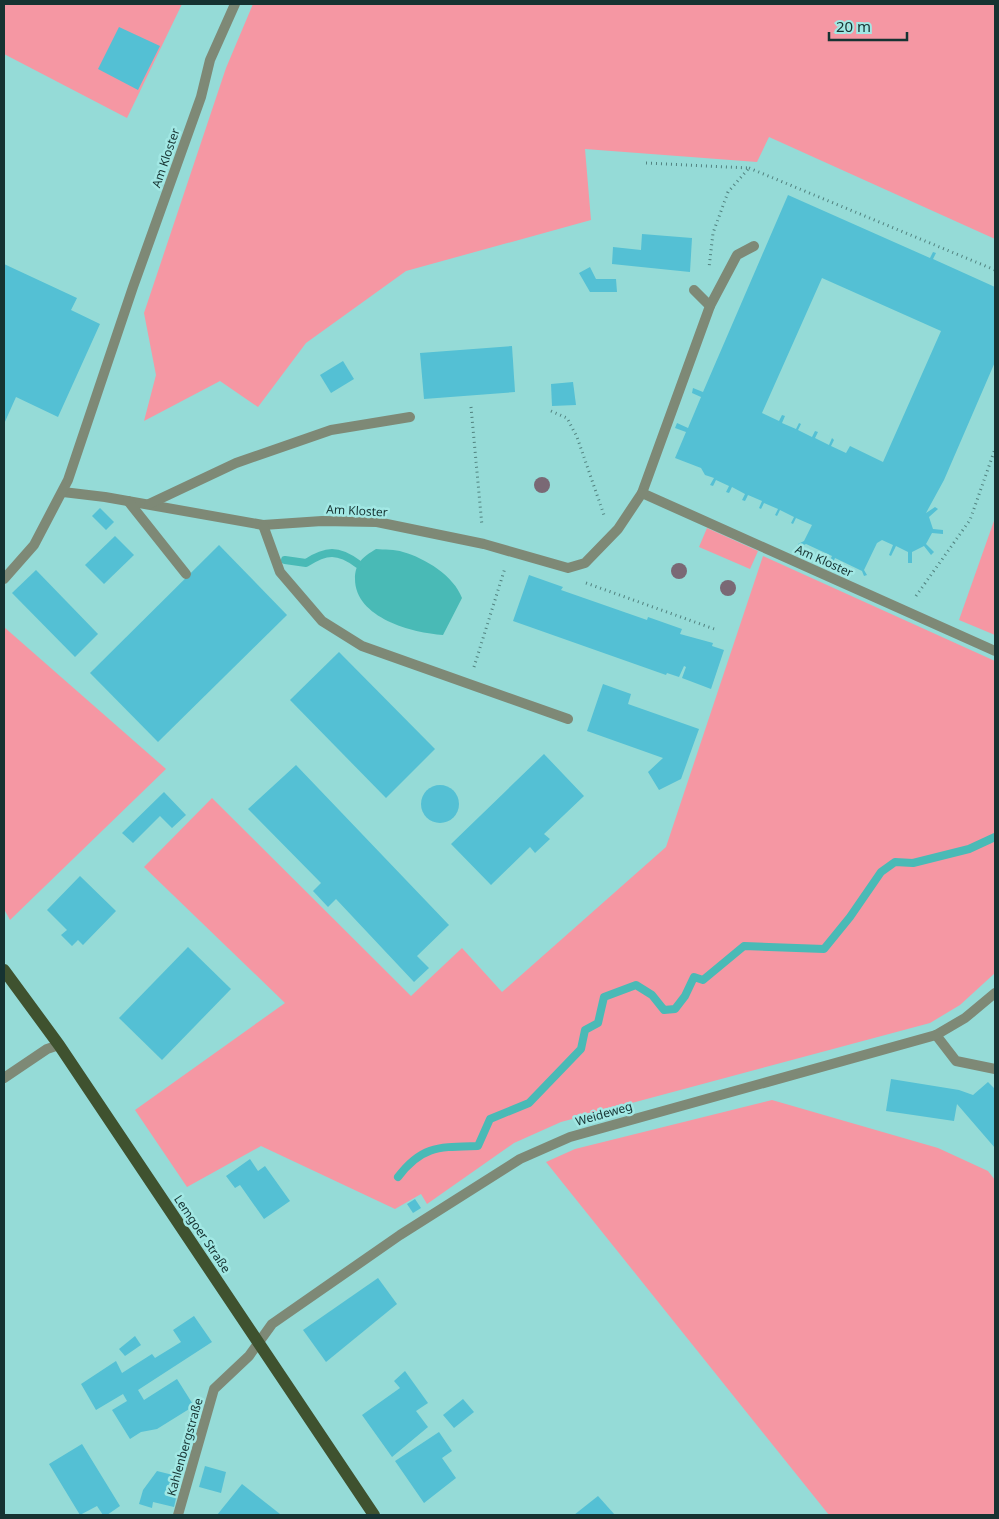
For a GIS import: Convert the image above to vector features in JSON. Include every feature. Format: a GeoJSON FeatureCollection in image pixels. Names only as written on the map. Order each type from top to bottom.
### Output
{"type":"FeatureCollection","features":[{"type":"Feature","properties":{"kind":"main road","name":"Lemgoer Straße"},"geometry":{"type":"LineString","coordinates":[[4,970],[59,1045],[374,1515]]}},
{"type":"Feature","properties":{"kind":"street","name":"Am Kloster"},"geometry":{"type":"LineString","coordinates":[[4,579],[34,545],[63,492],[133,287],[201,97],[210,60],[235,4]]}},
{"type":"Feature","properties":{"kind":"street"},"geometry":{"type":"LineString","coordinates":[[568,568],[585,563],[618,529],[642,493],[710,306],[737,256],[754,246]]}},
{"type":"Feature","properties":{"kind":"street"},"geometry":{"type":"LineString","coordinates":[[694,290],[710,306]]}},
{"type":"Feature","properties":{"kind":"street"},"geometry":{"type":"LineString","coordinates":[[149,504],[236,463],[332,430],[410,418]]}},
{"type":"Feature","properties":{"kind":"street","name":"Am Kloster"},"geometry":{"type":"LineString","coordinates":[[63,492],[149,504],[263,525],[322,521],[377,522],[484,544],[568,568]]}},
{"type":"Feature","properties":{"kind":"street","name":"Am Kloster"},"geometry":{"type":"LineString","coordinates":[[642,493],[995,650]]}},
{"type":"Feature","properties":{"kind":"street"},"geometry":{"type":"LineString","coordinates":[[128,501],[186,574]]}},
{"type":"Feature","properties":{"kind":"street"},"geometry":{"type":"LineString","coordinates":[[263,525],[280,572],[322,622],[362,646],[568,718]]}},
{"type":"Feature","properties":{"kind":"street","name":"Weideweg"},"geometry":{"type":"LineString","coordinates":[[258,1342],[272,1324],[400,1235],[520,1159],[570,1137],[936,1035],[966,1018],[995,993]]}},
{"type":"Feature","properties":{"kind":"street"},"geometry":{"type":"LineString","coordinates":[[936,1035],[956,1061],[995,1069]]}},
{"type":"Feature","properties":{"kind":"street"},"geometry":{"type":"LineString","coordinates":[[4,1078],[47,1049],[59,1045]]}},
{"type":"Feature","properties":{"kind":"street","name":"Kahlenbergstraße"},"geometry":{"type":"LineString","coordinates":[[178,1515],[214,1389],[249,1356],[258,1342]]}},
{"type":"Feature","properties":{"kind":"path"},"geometry":{"type":"LineString","coordinates":[[646,164],[749,168],[995,270]]}},
{"type":"Feature","properties":{"kind":"path"},"geometry":{"type":"LineString","coordinates":[[710,306],[709,259],[713,233],[728,192],[749,168]]}},
{"type":"Feature","properties":{"kind":"path"},"geometry":{"type":"LineString","coordinates":[[471,407],[484,544]]}},
{"type":"Feature","properties":{"kind":"path"},"geometry":{"type":"LineString","coordinates":[[551,410],[567,418],[578,437],[584,461],[606,522],[618,529]]}},
{"type":"Feature","properties":{"kind":"path"},"geometry":{"type":"LineString","coordinates":[[905,611],[970,520],[995,449]]}},
{"type":"Feature","properties":{"kind":"path"},"geometry":{"type":"LineString","coordinates":[[468,684],[510,552]]}},
{"type":"Feature","properties":{"kind":"path"},"geometry":{"type":"LineString","coordinates":[[568,568],[583,582],[717,630]]}},
{"type":"Feature","properties":{"kind":"shaded area"},"geometry":{"type":"Polygon","coordinates":[[[4,4],[182,4],[127,118],[4,54],[4,4]]]}},
{"type":"Feature","properties":{"kind":"shaded area"},"geometry":{"type":"Polygon","coordinates":[[[253,4],[995,4],[995,239],[769,137],[757,162],[585,149],[591,220],[406,271],[306,343],[258,407],[220,381],[144,421],[156,375],[144,313],[226,68],[253,4]]]}},
{"type":"Feature","properties":{"kind":"shaded area"},"geometry":{"type":"Polygon","coordinates":[[[995,518],[995,635],[959,620],[995,518]]]}},
{"type":"Feature","properties":{"kind":"shaded area"},"geometry":{"type":"Polygon","coordinates":[[[707,528],[758,551],[750,569],[699,547],[707,528]]]}},
{"type":"Feature","properties":{"kind":"shaded area"},"geometry":{"type":"Polygon","coordinates":[[[763,556],[995,661],[995,973],[960,1005],[930,1023],[561,1122],[514,1143],[427,1204],[421,1194],[395,1209],[261,1146],[187,1187],[135,1110],[285,1003],[144,867],[212,798],[411,996],[462,948],[502,992],[666,847],[763,556]]]}},
{"type":"Feature","properties":{"kind":"shaded area"},"geometry":{"type":"Polygon","coordinates":[[[4,627],[166,769],[10,920],[4,909],[4,627]]]}},
{"type":"Feature","properties":{"kind":"shaded area"},"geometry":{"type":"Polygon","coordinates":[[[772,1100],[938,1148],[988,1171],[995,1180],[995,1515],[829,1515],[546,1162],[575,1149],[772,1100]]]}},
{"type":"Feature","properties":{"kind":"water"},"geometry":{"type":"Polygon","coordinates":[[[376,549],[400,551],[412,555],[438,569],[452,582],[462,598],[443,635],[402,627],[375,613],[365,604],[358,593],[355,573],[361,561],[376,549]]]}},
{"type":"Feature","properties":{"kind":"building"},"geometry":{"type":"Polygon","coordinates":[[[119,27],[160,46],[138,90],[98,69],[119,27]]]}},
{"type":"Feature","properties":{"kind":"building"},"geometry":{"type":"Polygon","coordinates":[[[788,195],[930,258],[933,252],[936,253],[933,259],[995,287],[995,362],[944,480],[926,513],[935,507],[938,509],[929,517],[933,529],[943,530],[943,534],[932,533],[926,544],[934,552],[931,555],[924,546],[912,552],[912,563],[908,563],[908,552],[896,546],[891,556],[889,555],[893,545],[882,540],[877,543],[864,570],[867,575],[864,576],[862,571],[835,558],[832,565],[828,564],[832,556],[806,544],[799,547],[798,544],[804,541],[812,525],[796,518],[793,524],[791,523],[794,517],[780,510],[777,516],[775,515],[778,509],[764,503],[761,509],[759,508],[762,501],[748,495],[745,501],[742,500],[745,494],[732,487],[729,493],[726,492],[729,486],[716,480],[713,486],[710,485],[714,478],[705,475],[701,468],[675,458],[686,432],[675,428],[677,423],[688,428],[701,397],[692,393],[693,388],[703,392],[788,195]],[[822,278],[762,413],[779,421],[782,415],[785,416],[782,423],[796,429],[799,423],[801,424],[798,430],[812,437],[815,431],[818,432],[815,438],[829,445],[832,438],[834,440],[831,446],[846,453],[850,446],[883,462],[941,331],[822,278]]]}},
{"type":"Feature","properties":{"kind":"building"},"geometry":{"type":"Polygon","coordinates":[[[642,234],[692,238],[690,272],[612,264],[613,247],[641,250],[642,234]]]}},
{"type":"Feature","properties":{"kind":"building"},"geometry":{"type":"Polygon","coordinates":[[[4,264],[77,298],[71,310],[100,324],[58,417],[16,397],[4,424],[4,264]]]}},
{"type":"Feature","properties":{"kind":"building"},"geometry":{"type":"Polygon","coordinates":[[[590,267],[596,279],[616,279],[617,292],[590,292],[579,273],[590,267]]]}},
{"type":"Feature","properties":{"kind":"building"},"geometry":{"type":"Polygon","coordinates":[[[512,346],[515,392],[424,399],[420,353],[512,346]]]}},
{"type":"Feature","properties":{"kind":"building"},"geometry":{"type":"Polygon","coordinates":[[[343,361],[354,379],[331,393],[320,375],[343,361]]]}},
{"type":"Feature","properties":{"kind":"building"},"geometry":{"type":"Polygon","coordinates":[[[573,382],[576,405],[552,406],[551,384],[573,382]]]}},
{"type":"Feature","properties":{"kind":"building"},"geometry":{"type":"Polygon","coordinates":[[[100,508],[114,522],[106,530],[92,516],[100,508]]]}},
{"type":"Feature","properties":{"kind":"building"},"geometry":{"type":"Polygon","coordinates":[[[115,536],[134,555],[104,584],[85,565],[115,536]]]}},
{"type":"Feature","properties":{"kind":"building"},"geometry":{"type":"Polygon","coordinates":[[[219,545],[287,615],[158,742],[90,673],[219,545]]]}},
{"type":"Feature","properties":{"kind":"building"},"geometry":{"type":"Polygon","coordinates":[[[36,570],[98,634],[75,657],[12,593],[36,570]]]}},
{"type":"Feature","properties":{"kind":"building"},"geometry":{"type":"Polygon","coordinates":[[[529,575],[563,587],[561,590],[647,620],[648,617],[682,629],[680,634],[713,643],[712,646],[724,650],[711,689],[682,678],[686,667],[684,666],[679,677],[667,673],[666,675],[513,621],[529,575]]]}},
{"type":"Feature","properties":{"kind":"building"},"geometry":{"type":"Polygon","coordinates":[[[339,652],[435,749],[386,798],[290,700],[339,652]]]}},
{"type":"Feature","properties":{"kind":"building"},"geometry":{"type":"Polygon","coordinates":[[[603,684],[631,694],[628,704],[699,729],[681,779],[659,790],[648,772],[663,758],[587,731],[603,684]]]}},
{"type":"Feature","properties":{"kind":"building"},"geometry":{"type":"Polygon","coordinates":[[[544,754],[584,796],[544,834],[550,839],[535,853],[530,847],[491,885],[451,844],[544,754]]]}},
{"type":"Feature","properties":{"kind":"building"},"geometry":{"type":"Polygon","coordinates":[[[296,765],[449,925],[417,956],[429,968],[414,982],[336,899],[328,907],[313,891],[321,883],[248,809],[296,765]]]}},
{"type":"Feature","properties":{"kind":"building"},"geometry":{"type":"Polygon","coordinates":[[[440,785],[447,786],[453,791],[458,797],[458,811],[453,817],[447,822],[440,823],[433,822],[427,817],[422,811],[421,804],[422,797],[427,791],[433,786],[440,785]]]}},
{"type":"Feature","properties":{"kind":"building"},"geometry":{"type":"Polygon","coordinates":[[[164,792],[186,815],[172,828],[160,816],[133,843],[122,833],[164,792]]]}},
{"type":"Feature","properties":{"kind":"building"},"geometry":{"type":"Polygon","coordinates":[[[80,876],[116,911],[83,945],[78,940],[72,946],[61,935],[67,930],[47,910],[80,876]]]}},
{"type":"Feature","properties":{"kind":"building"},"geometry":{"type":"Polygon","coordinates":[[[188,947],[231,989],[162,1060],[119,1018],[188,947]]]}},
{"type":"Feature","properties":{"kind":"building"},"geometry":{"type":"Polygon","coordinates":[[[891,1079],[959,1090],[973,1095],[988,1082],[995,1089],[995,1148],[957,1104],[954,1121],[886,1111],[891,1079]]]}},
{"type":"Feature","properties":{"kind":"building"},"geometry":{"type":"Polygon","coordinates":[[[250,1159],[258,1171],[265,1166],[290,1201],[264,1219],[240,1185],[235,1188],[226,1176],[250,1159]]]}},
{"type":"Feature","properties":{"kind":"building"},"geometry":{"type":"Polygon","coordinates":[[[415,1199],[421,1208],[413,1213],[407,1204],[415,1199]]]}},
{"type":"Feature","properties":{"kind":"building"},"geometry":{"type":"Polygon","coordinates":[[[378,1278],[397,1304],[326,1362],[303,1330],[378,1278]]]}},
{"type":"Feature","properties":{"kind":"building"},"geometry":{"type":"Polygon","coordinates":[[[194,1316],[212,1342],[138,1390],[144,1400],[177,1379],[194,1406],[157,1429],[141,1432],[130,1439],[112,1410],[127,1401],[123,1394],[96,1410],[81,1384],[116,1361],[122,1373],[152,1354],[155,1358],[181,1342],[173,1330],[194,1316]]]}},
{"type":"Feature","properties":{"kind":"building"},"geometry":{"type":"Polygon","coordinates":[[[135,1336],[141,1345],[125,1356],[119,1349],[135,1336]]]}},
{"type":"Feature","properties":{"kind":"building"},"geometry":{"type":"Polygon","coordinates":[[[405,1371],[428,1403],[416,1411],[428,1427],[392,1457],[362,1415],[400,1388],[394,1381],[405,1371]]]}},
{"type":"Feature","properties":{"kind":"building"},"geometry":{"type":"Polygon","coordinates":[[[463,1399],[474,1412],[454,1428],[443,1415],[463,1399]]]}},
{"type":"Feature","properties":{"kind":"building"},"geometry":{"type":"Polygon","coordinates":[[[439,1432],[452,1451],[442,1458],[456,1478],[424,1503],[395,1461],[439,1432]]]}},
{"type":"Feature","properties":{"kind":"building"},"geometry":{"type":"Polygon","coordinates":[[[82,1444],[120,1506],[107,1515],[103,1515],[97,1506],[80,1515],[49,1464],[82,1444]]]}},
{"type":"Feature","properties":{"kind":"building"},"geometry":{"type":"Polygon","coordinates":[[[205,1466],[226,1472],[221,1493],[199,1487],[205,1466]]]}},
{"type":"Feature","properties":{"kind":"building"},"geometry":{"type":"Polygon","coordinates":[[[157,1471],[181,1477],[174,1507],[153,1502],[152,1508],[139,1504],[143,1490],[157,1471]]]}},
{"type":"Feature","properties":{"kind":"building"},"geometry":{"type":"Polygon","coordinates":[[[242,1484],[280,1514],[217,1515],[242,1484]]]}},
{"type":"Feature","properties":{"kind":"building"},"geometry":{"type":"Polygon","coordinates":[[[598,1496],[615,1515],[574,1515],[579,1511],[598,1496]]]}},
{"type":"Feature","properties":{"kind":"waterway"},"geometry":{"type":"LineString","coordinates":[[285,560],[306,563],[320,556],[332,553],[344,556],[358,564]]}},
{"type":"Feature","properties":{"kind":"waterway"},"geometry":{"type":"LineString","coordinates":[[398,1177],[415,1159],[424,1153],[442,1148],[478,1146],[490,1119],[529,1103],[581,1049],[585,1030],[598,1023],[604,997],[636,985],[652,995],[664,1010],[675,1009],[685,996],[694,977],[703,980],[744,946],[824,949],[850,917],[881,872],[895,862],[913,863],[969,849],[995,837]]}}]}
